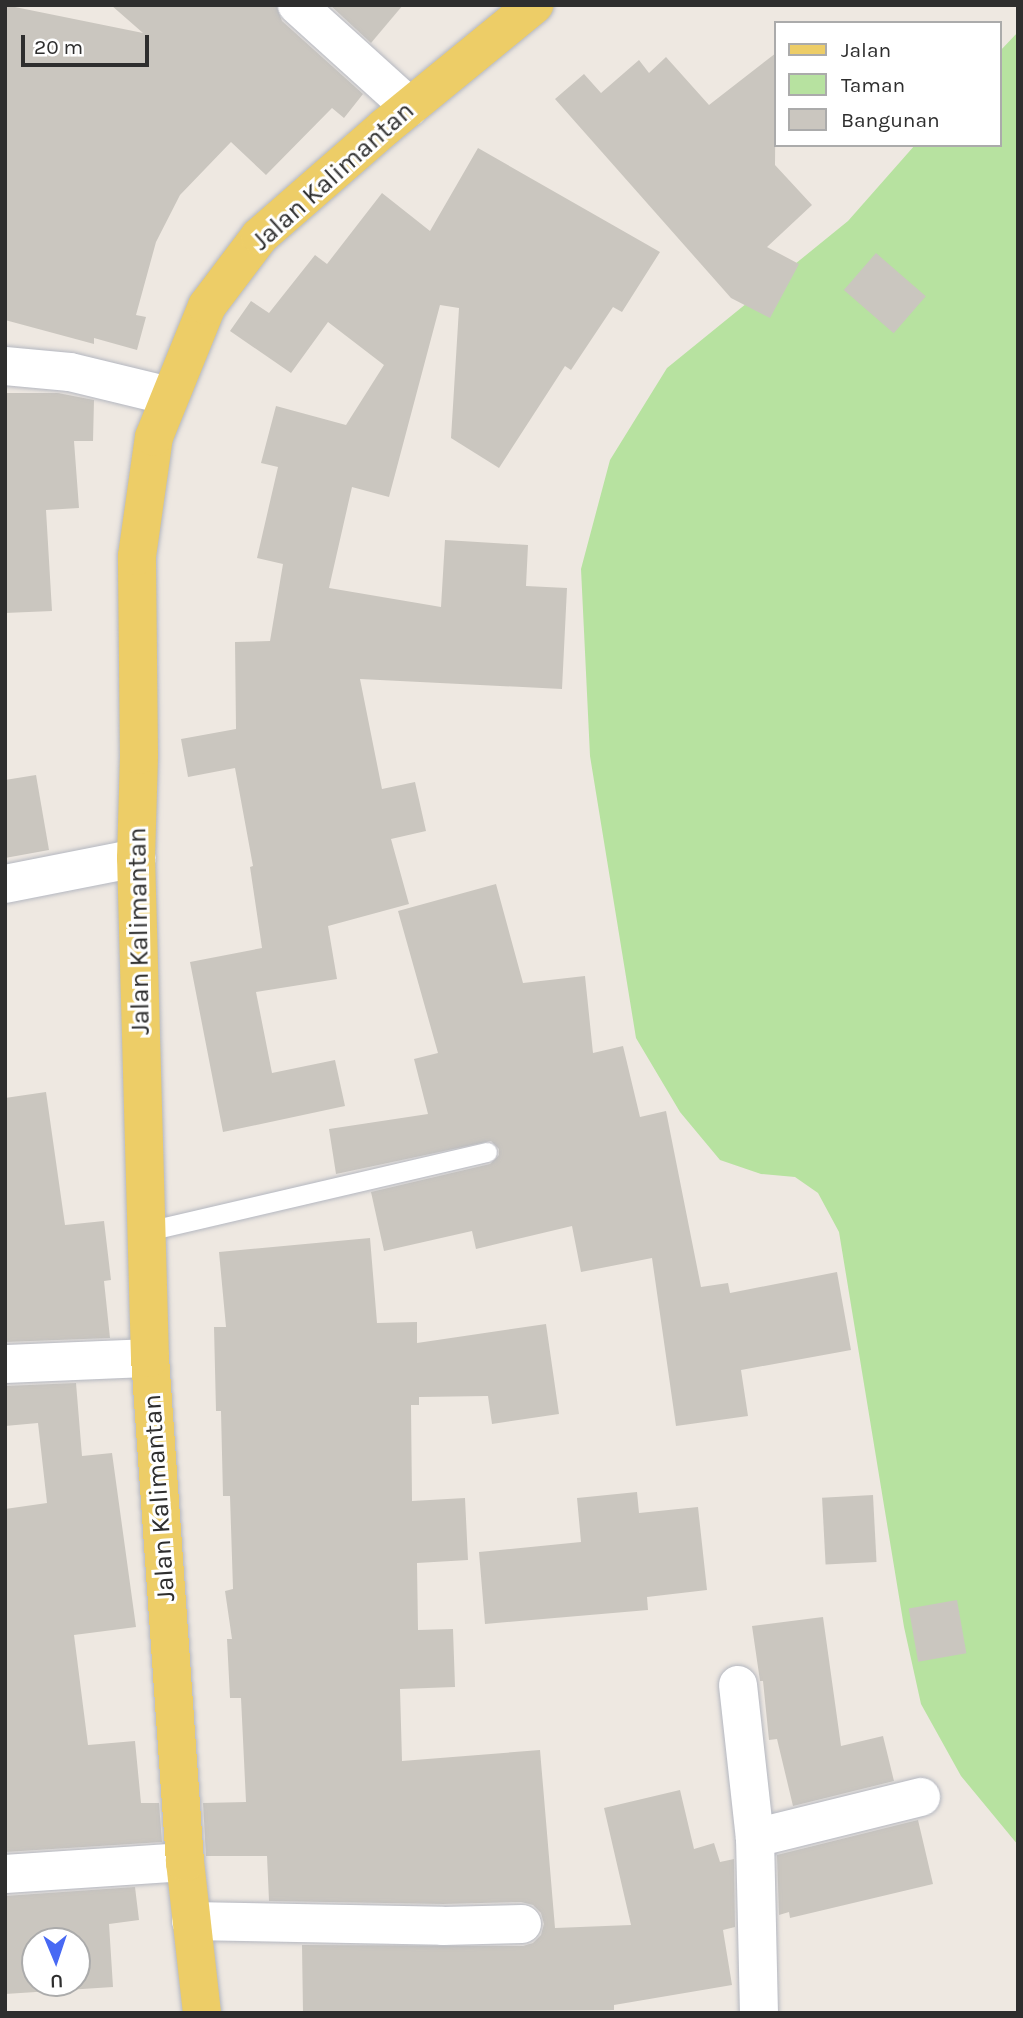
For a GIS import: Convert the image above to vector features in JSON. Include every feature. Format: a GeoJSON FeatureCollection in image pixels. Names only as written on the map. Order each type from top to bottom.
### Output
{"type":"FeatureCollection","features":[{"type":"Feature","properties":{"kind":"main road","name":"Jalan Kalimantan"},"geometry":{"type":"LineString","coordinates":[[202,2013],[185,1863],[150,1358],[136,858],[139,755],[137,556],[154,437],[207,306],[260,236],[534,5]]}},
{"type":"Feature","properties":{"kind":"street"},"geometry":{"type":"LineString","coordinates":[[297,5],[410,107]]}},
{"type":"Feature","properties":{"kind":"street"},"geometry":{"type":"LineString","coordinates":[[5,366],[70,372],[169,396]]}},
{"type":"Feature","properties":{"kind":"street"},"geometry":{"type":"LineString","coordinates":[[5,884],[136,858]]}},
{"type":"Feature","properties":{"kind":"street"},"geometry":{"type":"LineString","coordinates":[[5,1364],[150,1358]]}},
{"type":"Feature","properties":{"kind":"street"},"geometry":{"type":"LineString","coordinates":[[738,1685],[755,1838],[760,2013]]}},
{"type":"Feature","properties":{"kind":"street"},"geometry":{"type":"LineString","coordinates":[[755,1838],[921,1797]]}},
{"type":"Feature","properties":{"kind":"street"},"geometry":{"type":"LineString","coordinates":[[5,1874],[185,1863]]}},
{"type":"Feature","properties":{"kind":"street"},"geometry":{"type":"LineString","coordinates":[[191,1921],[443,1926],[522,1924]]}},
{"type":"Feature","properties":{"kind":"lane"},"geometry":{"type":"LineString","coordinates":[[147,1231],[487,1152]]}},
{"type":"Feature","properties":{"kind":"green space"},"geometry":{"type":"Polygon","coordinates":[[[1018,32],[1018,1845],[961,1776],[921,1704],[904,1627],[839,1232],[818,1193],[795,1177],[761,1174],[720,1160],[680,1112],[636,1038],[590,756],[581,569],[610,460],[667,368],[848,221],[913,147],[1002,147],[1002,49],[1018,32]]]}},
{"type":"Feature","properties":{"kind":"building"},"geometry":{"type":"Polygon","coordinates":[[[5,5],[143,33],[111,5],[276,5],[282,21],[363,94],[344,118],[332,108],[266,175],[231,142],[180,195],[156,242],[136,315],[146,317],[137,350],[94,338],[94,344],[5,320],[5,5]]]}},
{"type":"Feature","properties":{"kind":"building"},"geometry":{"type":"Polygon","coordinates":[[[330,5],[403,5],[371,43],[330,5]]]}},
{"type":"Feature","properties":{"kind":"building"},"geometry":{"type":"Polygon","coordinates":[[[774,55],[775,165],[812,205],[767,247],[799,264],[770,318],[731,298],[555,99],[584,74],[601,93],[639,60],[649,73],[666,57],[709,105],[774,55]]]}},
{"type":"Feature","properties":{"kind":"building"},"geometry":{"type":"Polygon","coordinates":[[[478,148],[660,252],[622,312],[613,307],[571,370],[565,366],[499,468],[451,438],[459,308],[440,305],[389,497],[352,487],[329,588],[441,607],[445,540],[528,545],[526,586],[567,588],[562,689],[360,679],[382,789],[415,782],[426,831],[391,839],[409,904],[328,926],[337,979],[256,992],[272,1073],[335,1060],[345,1106],[223,1132],[190,962],[262,948],[250,867],[253,866],[235,768],[188,777],[181,739],[236,729],[235,642],[270,641],[283,564],[257,558],[278,467],[261,463],[276,406],[346,425],[384,365],[328,322],[291,373],[230,331],[251,301],[269,313],[315,255],[327,264],[382,193],[430,231],[478,148]]]}},
{"type":"Feature","properties":{"kind":"building"},"geometry":{"type":"Polygon","coordinates":[[[876,253],[926,296],[894,333],[844,290],[876,253]]]}},
{"type":"Feature","properties":{"kind":"building"},"geometry":{"type":"Polygon","coordinates":[[[5,393],[58,393],[94,400],[93,441],[74,441],[79,508],[46,510],[52,611],[5,613],[5,393]]]}},
{"type":"Feature","properties":{"kind":"building"},"geometry":{"type":"Polygon","coordinates":[[[36,775],[49,850],[5,858],[5,780],[36,775]]]}},
{"type":"Feature","properties":{"kind":"building"},"geometry":{"type":"Polygon","coordinates":[[[496,884],[523,983],[585,976],[593,1053],[623,1046],[640,1117],[666,1111],[701,1287],[728,1283],[730,1293],[837,1272],[851,1350],[741,1370],[748,1416],[676,1426],[652,1258],[581,1272],[572,1226],[476,1249],[472,1231],[384,1251],[371,1192],[490,1164],[499,1155],[499,1149],[491,1141],[336,1174],[329,1129],[428,1114],[414,1059],[438,1053],[398,911],[496,884]]]}},
{"type":"Feature","properties":{"kind":"building"},"geometry":{"type":"Polygon","coordinates":[[[46,1092],[65,1225],[104,1221],[111,1280],[104,1281],[110,1338],[5,1342],[5,1098],[46,1092]]]}},
{"type":"Feature","properties":{"kind":"building"},"geometry":{"type":"Polygon","coordinates":[[[370,1238],[377,1323],[417,1322],[417,1343],[546,1324],[559,1414],[492,1424],[488,1396],[419,1397],[419,1405],[411,1405],[412,1501],[465,1498],[468,1560],[417,1563],[418,1630],[453,1629],[455,1687],[400,1689],[402,1761],[540,1750],[555,1928],[631,1925],[604,1808],[680,1790],[694,1849],[714,1843],[720,1862],[734,1859],[735,1927],[723,1930],[732,1985],[614,2005],[614,2010],[303,2013],[302,1945],[523,1946],[533,1943],[541,1935],[544,1924],[541,1913],[533,1905],[521,1902],[443,1904],[269,1901],[267,1856],[206,1856],[203,1803],[246,1802],[241,1698],[230,1698],[227,1639],[232,1639],[225,1591],[233,1589],[230,1496],[223,1496],[221,1411],[216,1411],[214,1327],[226,1327],[219,1252],[370,1238]]]}},
{"type":"Feature","properties":{"kind":"building"},"geometry":{"type":"Polygon","coordinates":[[[76,1383],[82,1456],[112,1453],[136,1627],[74,1635],[88,1745],[135,1741],[141,1803],[159,1803],[162,1842],[5,1852],[5,1509],[47,1503],[38,1423],[5,1426],[5,1386],[76,1383]]]}},
{"type":"Feature","properties":{"kind":"building"},"geometry":{"type":"Polygon","coordinates":[[[637,1492],[639,1513],[698,1507],[707,1590],[647,1597],[648,1610],[485,1624],[479,1552],[581,1542],[577,1498],[637,1492]]]}},
{"type":"Feature","properties":{"kind":"building"},"geometry":{"type":"Polygon","coordinates":[[[873,1495],[877,1562],[826,1565],[822,1498],[873,1495]]]}},
{"type":"Feature","properties":{"kind":"building"},"geometry":{"type":"Polygon","coordinates":[[[957,1600],[966,1653],[918,1662],[909,1609],[957,1600]]]}},
{"type":"Feature","properties":{"kind":"building"},"geometry":{"type":"Polygon","coordinates":[[[823,1617],[841,1746],[883,1736],[894,1781],[793,1806],[777,1739],[769,1740],[763,1681],[760,1681],[752,1626],[823,1617]]]}},
{"type":"Feature","properties":{"kind":"building"},"geometry":{"type":"Polygon","coordinates":[[[918,1820],[933,1884],[790,1918],[789,1912],[779,1915],[777,1855],[918,1820]]]}},
{"type":"Feature","properties":{"kind":"building"},"geometry":{"type":"Polygon","coordinates":[[[135,1887],[139,1920],[109,1924],[113,1987],[91,1988],[91,1927],[21,1927],[21,1993],[5,1994],[5,1896],[135,1887]]]}}]}
